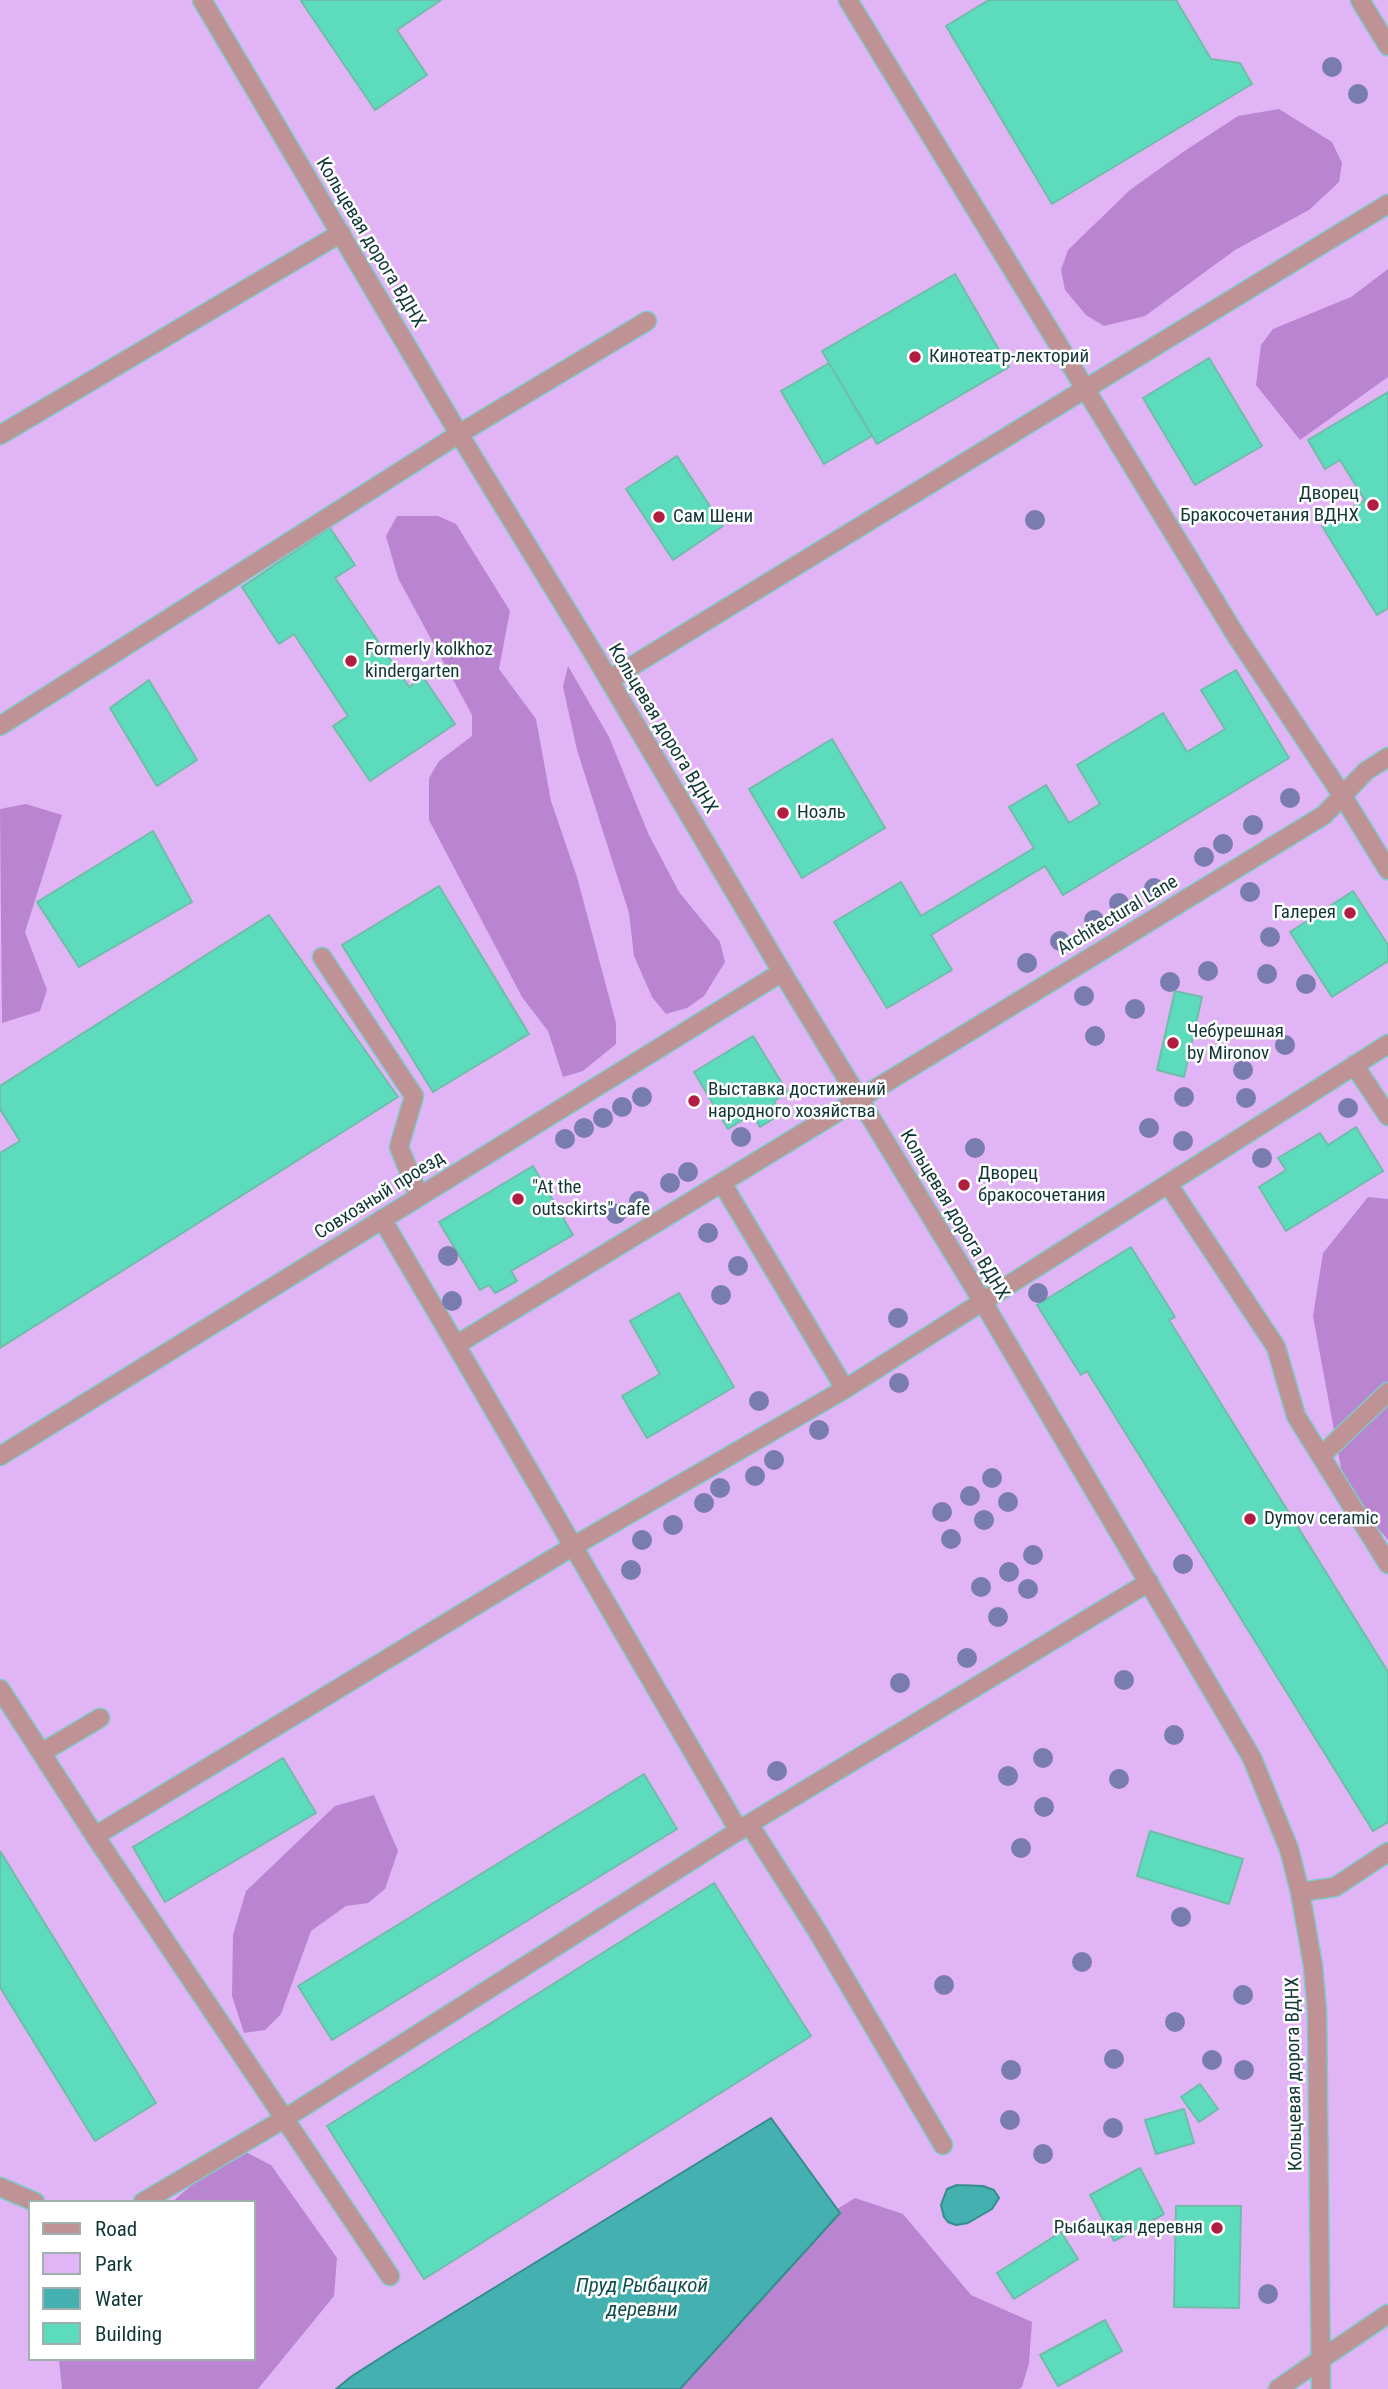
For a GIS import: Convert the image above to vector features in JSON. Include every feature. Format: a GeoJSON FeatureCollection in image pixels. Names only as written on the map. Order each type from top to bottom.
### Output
{"type":"FeatureCollection","features":[{"type":"Feature","properties":{"kind":"street","name":"Кольцевая дорога ВДНХ"},"geometry":{"type":"LineString","coordinates":[[202,0],[459,434],[983,1302],[1252,1758],[1289,1849],[1300,1892],[1313,1966],[1317,2012],[1321,2389]]}},
{"type":"Feature","properties":{"kind":"street"},"geometry":{"type":"LineString","coordinates":[[848,0],[1235,634],[1388,870]]}},
{"type":"Feature","properties":{"kind":"street"},"geometry":{"type":"LineString","coordinates":[[1360,0],[1388,46]]}},
{"type":"Feature","properties":{"kind":"street"},"geometry":{"type":"LineString","coordinates":[[609,680],[1388,204]]}},
{"type":"Feature","properties":{"kind":"street"},"geometry":{"type":"LineString","coordinates":[[0,435],[341,233]]}},
{"type":"Feature","properties":{"kind":"street"},"geometry":{"type":"LineString","coordinates":[[0,726],[459,434],[647,321]]}},
{"type":"Feature","properties":{"kind":"street","name":"Architectural Lane"},"geometry":{"type":"LineString","coordinates":[[456,1345],[1324,815],[1366,771],[1388,757]]}},
{"type":"Feature","properties":{"kind":"street"},"geometry":{"type":"LineString","coordinates":[[322,957],[414,1096],[399,1147],[419,1196]]}},
{"type":"Feature","properties":{"kind":"street","name":"Совхозный проезд"},"geometry":{"type":"LineString","coordinates":[[0,1456],[782,972]]}},
{"type":"Feature","properties":{"kind":"street"},"geometry":{"type":"LineString","coordinates":[[95,1836],[572,1547],[845,1389],[1388,1044]]}},
{"type":"Feature","properties":{"kind":"street"},"geometry":{"type":"LineString","coordinates":[[1354,1065],[1388,1116]]}},
{"type":"Feature","properties":{"kind":"street"},"geometry":{"type":"LineString","coordinates":[[722,1183],[845,1389]]}},
{"type":"Feature","properties":{"kind":"street"},"geometry":{"type":"LineString","coordinates":[[1168,1184],[1276,1347],[1296,1416],[1388,1564]]}},
{"type":"Feature","properties":{"kind":"street"},"geometry":{"type":"LineString","coordinates":[[382,1219],[572,1547],[744,1827],[816,1929],[943,2145]]}},
{"type":"Feature","properties":{"kind":"street"},"geometry":{"type":"LineString","coordinates":[[1321,1456],[1388,1392]]}},
{"type":"Feature","properties":{"kind":"street"},"geometry":{"type":"LineString","coordinates":[[147,2200],[284,2119],[744,1827],[1149,1582]]}},
{"type":"Feature","properties":{"kind":"street"},"geometry":{"type":"LineString","coordinates":[[0,1689],[95,1836],[390,2276]]}},
{"type":"Feature","properties":{"kind":"street"},"geometry":{"type":"LineString","coordinates":[[41,1752],[100,1718]]}},
{"type":"Feature","properties":{"kind":"street"},"geometry":{"type":"LineString","coordinates":[[1300,1892],[1335,1887],[1388,1852]]}},
{"type":"Feature","properties":{"kind":"street"},"geometry":{"type":"LineString","coordinates":[[0,2187],[30,2200]]}},
{"type":"Feature","properties":{"kind":"street"},"geometry":{"type":"LineString","coordinates":[[1278,2389],[1388,2314]]}},
{"type":"Feature","properties":{"kind":"green space","name":"Выставка достижений народного хозяйства"},"geometry":{"type":"Polygon","coordinates":[[[0,0],[1388,0],[1388,2389],[0,2389],[0,0]]]}},
{"type":"Feature","properties":{"kind":"shaded area"},"geometry":{"type":"Polygon","coordinates":[[[1279,109],[1332,142],[1342,163],[1339,182],[1309,210],[1235,250],[1145,316],[1104,326],[1086,315],[1065,290],[1061,270],[1068,250],[1130,190],[1183,152],[1238,116],[1279,109]]]}},
{"type":"Feature","properties":{"kind":"shaded area"},"geometry":{"type":"Polygon","coordinates":[[[1388,269],[1388,377],[1300,440],[1256,385],[1261,345],[1273,329],[1351,297],[1388,269]]]}},
{"type":"Feature","properties":{"kind":"shaded area"},"geometry":{"type":"Polygon","coordinates":[[[397,516],[438,516],[456,524],[510,611],[499,669],[536,719],[551,801],[577,877],[616,1023],[616,1044],[583,1071],[563,1077],[548,1031],[522,997],[429,820],[429,778],[439,761],[472,736],[472,715],[398,578],[386,536],[397,516]]]}},
{"type":"Feature","properties":{"kind":"shaded area"},"geometry":{"type":"Polygon","coordinates":[[[568,666],[609,737],[648,833],[679,892],[720,942],[725,962],[704,996],[687,1008],[666,1014],[652,997],[634,956],[629,913],[577,750],[563,687],[568,666]]]}},
{"type":"Feature","properties":{"kind":"shaded area"},"geometry":{"type":"Polygon","coordinates":[[[26,804],[62,815],[25,932],[47,990],[40,1011],[2,1023],[0,809],[26,804]]]}},
{"type":"Feature","properties":{"kind":"shaded area"},"geometry":{"type":"Polygon","coordinates":[[[1368,1197],[1388,1199],[1388,1540],[1360,1507],[1341,1468],[1313,1316],[1323,1253],[1368,1197]]]}},
{"type":"Feature","properties":{"kind":"shaded area"},"geometry":{"type":"Polygon","coordinates":[[[374,1795],[398,1851],[385,1889],[368,1903],[346,1906],[311,1931],[281,2014],[265,2030],[244,2033],[232,1996],[233,1935],[246,1891],[335,1806],[374,1795]]]}},
{"type":"Feature","properties":{"kind":"shaded area"},"geometry":{"type":"Polygon","coordinates":[[[236,2147],[271,2165],[337,2258],[334,2296],[258,2389],[62,2389],[59,2361],[256,2361],[256,2200],[174,2200],[236,2147]]]}},
{"type":"Feature","properties":{"kind":"shaded area"},"geometry":{"type":"Polygon","coordinates":[[[855,2198],[903,2214],[971,2295],[1032,2322],[1029,2363],[1022,2387],[639,2389],[795,2235],[855,2198]]]}},
{"type":"Feature","properties":{"kind":"water","name":"Пруд Рыбацкой деревни"},"geometry":{"type":"Polygon","coordinates":[[[771,2118],[840,2213],[680,2389],[336,2389],[396,2348],[771,2118]]]}},
{"type":"Feature","properties":{"kind":"water"},"geometry":{"type":"Polygon","coordinates":[[[957,2185],[983,2186],[994,2190],[999,2198],[992,2209],[968,2223],[956,2225],[944,2217],[941,2205],[947,2189],[957,2185]]]}},
{"type":"Feature","properties":{"kind":"building"},"geometry":{"type":"Polygon","coordinates":[[[441,0],[397,30],[427,75],[375,110],[301,1],[441,0]]]}},
{"type":"Feature","properties":{"kind":"building"},"geometry":{"type":"Polygon","coordinates":[[[989,0],[1176,0],[1211,59],[1240,63],[1252,84],[1052,204],[946,26],[989,0]]]}},
{"type":"Feature","properties":{"kind":"building","name":"Кинотеатр-лекторий"},"geometry":{"type":"Polygon","coordinates":[[[955,274],[1009,367],[877,444],[822,351],[955,274]]]}},
{"type":"Feature","properties":{"kind":"building"},"geometry":{"type":"Polygon","coordinates":[[[1209,358],[1262,446],[1195,485],[1143,398],[1209,358]]]}},
{"type":"Feature","properties":{"kind":"building"},"geometry":{"type":"Polygon","coordinates":[[[829,363],[872,436],[824,464],[781,391],[829,363]]]}},
{"type":"Feature","properties":{"kind":"building","name":"Дворец Бракосочетания ВДНХ"},"geometry":{"type":"Polygon","coordinates":[[[1388,392],[1388,608],[1377,615],[1322,526],[1365,500],[1340,460],[1325,469],[1308,440],[1388,392]]]}},
{"type":"Feature","properties":{"kind":"building"},"geometry":{"type":"Polygon","coordinates":[[[677,456],[723,526],[673,560],[626,489],[677,456]]]}},
{"type":"Feature","properties":{"kind":"building","name":"Formerly kolkhoz kindergarten"},"geometry":{"type":"Polygon","coordinates":[[[330,528],[355,565],[335,578],[409,687],[423,677],[455,724],[370,781],[333,726],[348,716],[294,634],[279,644],[242,587],[330,528]]]}},
{"type":"Feature","properties":{"kind":"building"},"geometry":{"type":"Polygon","coordinates":[[[1236,670],[1289,758],[1063,895],[1045,866],[931,935],[952,970],[887,1008],[834,922],[901,882],[921,916],[1034,848],[1009,807],[1046,785],[1069,823],[1100,804],[1077,765],[1163,713],[1187,752],[1225,729],[1201,690],[1236,670]]]}},
{"type":"Feature","properties":{"kind":"building"},"geometry":{"type":"Polygon","coordinates":[[[149,680],[197,760],[157,786],[110,708],[149,680]]]}},
{"type":"Feature","properties":{"kind":"building"},"geometry":{"type":"Polygon","coordinates":[[[832,739],[885,828],[802,878],[749,789],[832,739]]]}},
{"type":"Feature","properties":{"kind":"building"},"geometry":{"type":"Polygon","coordinates":[[[153,831],[192,902],[79,967],[37,902],[153,831]]]}},
{"type":"Feature","properties":{"kind":"building"},"geometry":{"type":"Polygon","coordinates":[[[439,886],[529,1034],[433,1092],[342,945],[439,886]]]}},
{"type":"Feature","properties":{"kind":"building"},"geometry":{"type":"Polygon","coordinates":[[[1353,891],[1388,945],[1388,961],[1332,997],[1290,932],[1353,891]]]}},
{"type":"Feature","properties":{"kind":"building"},"geometry":{"type":"Polygon","coordinates":[[[269,915],[398,1097],[0,1348],[0,1153],[20,1141],[0,1109],[0,1086],[269,915]]]}},
{"type":"Feature","properties":{"kind":"building"},"geometry":{"type":"Polygon","coordinates":[[[1175,991],[1202,997],[1184,1077],[1157,1070],[1175,991]]]}},
{"type":"Feature","properties":{"kind":"building"},"geometry":{"type":"Polygon","coordinates":[[[753,1036],[788,1093],[774,1101],[781,1114],[760,1127],[752,1114],[728,1129],[694,1072],[753,1036]]]}},
{"type":"Feature","properties":{"kind":"building"},"geometry":{"type":"Polygon","coordinates":[[[1356,1127],[1383,1171],[1286,1231],[1259,1187],[1286,1170],[1278,1158],[1320,1133],[1328,1145],[1356,1127]]]}},
{"type":"Feature","properties":{"kind":"building"},"geometry":{"type":"Polygon","coordinates":[[[533,1166],[573,1235],[511,1271],[517,1281],[495,1293],[489,1285],[480,1290],[439,1222],[533,1166]]]}},
{"type":"Feature","properties":{"kind":"building"},"geometry":{"type":"Polygon","coordinates":[[[1131,1247],[1175,1317],[1169,1320],[1388,1672],[1388,1822],[1373,1831],[1087,1371],[1081,1375],[1037,1305],[1131,1247]]]}},
{"type":"Feature","properties":{"kind":"building"},"geometry":{"type":"Polygon","coordinates":[[[679,1293],[734,1387],[647,1438],[622,1396],[660,1374],[630,1321],[679,1293]]]}},
{"type":"Feature","properties":{"kind":"building"},"geometry":{"type":"Polygon","coordinates":[[[283,1758],[316,1813],[165,1902],[133,1847],[283,1758]]]}},
{"type":"Feature","properties":{"kind":"building"},"geometry":{"type":"Polygon","coordinates":[[[644,1774],[677,1829],[332,2040],[298,1986],[644,1774]]]}},
{"type":"Feature","properties":{"kind":"building"},"geometry":{"type":"Polygon","coordinates":[[[1150,1831],[1243,1859],[1229,1904],[1137,1876],[1150,1831]]]}},
{"type":"Feature","properties":{"kind":"building"},"geometry":{"type":"Polygon","coordinates":[[[0,1851],[156,2103],[95,2141],[0,1987],[0,1851]]]}},
{"type":"Feature","properties":{"kind":"building"},"geometry":{"type":"Polygon","coordinates":[[[714,1883],[811,2036],[424,2279],[327,2126],[714,1883]]]}},
{"type":"Feature","properties":{"kind":"building"},"geometry":{"type":"Polygon","coordinates":[[[1200,2084],[1218,2109],[1199,2122],[1181,2097],[1200,2084]]]}},
{"type":"Feature","properties":{"kind":"building"},"geometry":{"type":"Polygon","coordinates":[[[1184,2109],[1194,2143],[1156,2154],[1145,2120],[1184,2109]]]}},
{"type":"Feature","properties":{"kind":"building"},"geometry":{"type":"Polygon","coordinates":[[[1140,2168],[1164,2214],[1114,2241],[1090,2195],[1140,2168]]]}},
{"type":"Feature","properties":{"kind":"building"},"geometry":{"type":"Polygon","coordinates":[[[1176,2206],[1241,2206],[1239,2308],[1174,2307],[1176,2206]]]}},
{"type":"Feature","properties":{"kind":"building"},"geometry":{"type":"Polygon","coordinates":[[[1061,2232],[1078,2259],[1014,2299],[997,2273],[1061,2232]]]}},
{"type":"Feature","properties":{"kind":"building"},"geometry":{"type":"Polygon","coordinates":[[[1105,2320],[1122,2351],[1058,2386],[1040,2355],[1105,2320]]]}},
{"type":"Feature","properties":{"kind":"place","name":"Кинотеатр-лекторий"},"geometry":{"type":"Point","coordinates":[915,357]}},
{"type":"Feature","properties":{"kind":"place","name":"Дворец Бракосочетания ВДНХ"},"geometry":{"type":"Point","coordinates":[1373,505]}},
{"type":"Feature","properties":{"kind":"place","name":"Сам Шени"},"geometry":{"type":"Point","coordinates":[659,517]}},
{"type":"Feature","properties":{"kind":"place","name":"Formerly kolkhoz kindergarten"},"geometry":{"type":"Point","coordinates":[351,661]}},
{"type":"Feature","properties":{"kind":"place","name":"Ноэль"},"geometry":{"type":"Point","coordinates":[783,813]}},
{"type":"Feature","properties":{"kind":"place","name":"Галерея"},"geometry":{"type":"Point","coordinates":[1350,913]}},
{"type":"Feature","properties":{"kind":"place","name":"Чебурешная by Mironov"},"geometry":{"type":"Point","coordinates":[1173,1043]}},
{"type":"Feature","properties":{"kind":"place","name":"Выставка достижений народного хозяйства"},"geometry":{"type":"Point","coordinates":[694,1101]}},
{"type":"Feature","properties":{"kind":"place","name":"Дворец бракосочетания"},"geometry":{"type":"Point","coordinates":[964,1185]}},
{"type":"Feature","properties":{"kind":"place","name":"\"At the outsckirts\" cafe"},"geometry":{"type":"Point","coordinates":[518,1199]}},
{"type":"Feature","properties":{"kind":"place","name":"Dymov ceramic"},"geometry":{"type":"Point","coordinates":[1250,1519]}},
{"type":"Feature","properties":{"kind":"place","name":"Рыбацкая деревня"},"geometry":{"type":"Point","coordinates":[1217,2228]}}]}
